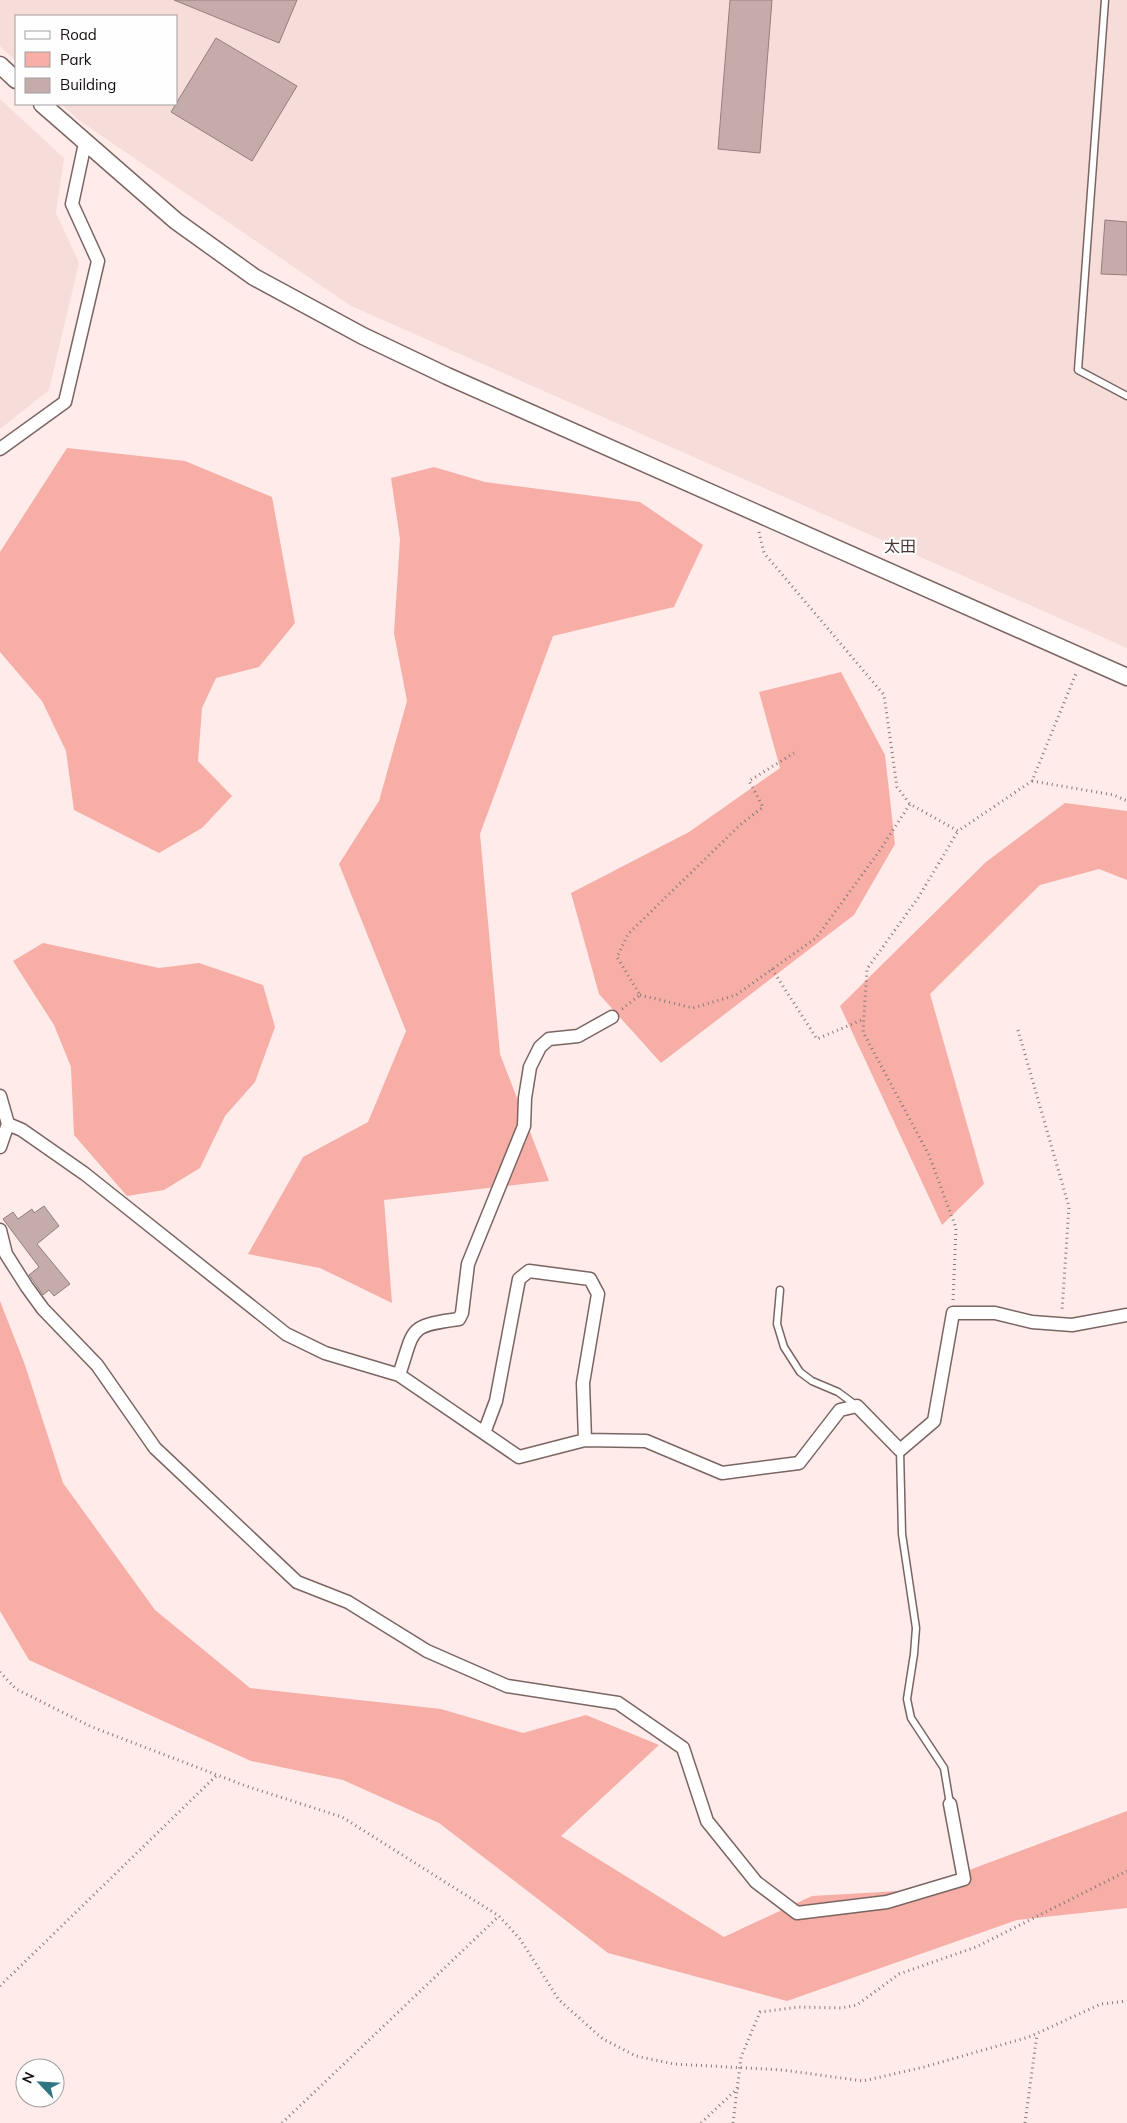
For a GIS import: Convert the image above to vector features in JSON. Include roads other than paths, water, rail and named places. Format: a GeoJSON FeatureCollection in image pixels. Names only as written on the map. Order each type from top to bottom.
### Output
{"type":"FeatureCollection","features":[{"type":"Feature","properties":{"kind":"street"},"geometry":{"type":"LineString","coordinates":[[0,65],[15,79]]}},
{"type":"Feature","properties":{"kind":"street"},"geometry":{"type":"LineString","coordinates":[[43,105],[176,221],[254,277],[363,336],[447,376],[1127,677]]}},
{"type":"Feature","properties":{"kind":"street"},"geometry":{"type":"LineString","coordinates":[[0,449],[64,402],[98,261],[72,204],[85,143]]}},
{"type":"Feature","properties":{"kind":"street"},"geometry":{"type":"LineString","coordinates":[[399,1375],[414,1331],[424,1324],[458,1319],[462,1313],[468,1264],[524,1126],[525,1098],[530,1066],[540,1047],[549,1038],[578,1036],[612,1017]]}},
{"type":"Feature","properties":{"kind":"street"},"geometry":{"type":"LineString","coordinates":[[0,1096],[8,1124],[0,1147]]}},
{"type":"Feature","properties":{"kind":"street"},"geometry":{"type":"LineString","coordinates":[[8,1124],[22,1130],[85,1174],[286,1334],[324,1353],[399,1375],[519,1457],[585,1440],[646,1441],[722,1474],[799,1463],[840,1410],[857,1406],[900,1450],[934,1421],[953,1313],[995,1313],[1032,1322],[1072,1325],[1127,1316]]}},
{"type":"Feature","properties":{"kind":"street"},"geometry":{"type":"LineString","coordinates":[[0,1230],[6,1254],[26,1287],[43,1309],[97,1365],[155,1448],[297,1582],[348,1602],[427,1651],[507,1686],[618,1704],[683,1748],[707,1821],[756,1882],[797,1913],[887,1902],[964,1879],[950,1804]]}},
{"type":"Feature","properties":{"kind":"street"},"geometry":{"type":"LineString","coordinates":[[484,1433],[496,1401],[518,1279],[529,1270],[590,1279],[598,1294],[583,1384],[585,1440]]}},
{"type":"Feature","properties":{"kind":"lane"},"geometry":{"type":"LineString","coordinates":[[1105,0],[1078,370],[1127,396]]}},
{"type":"Feature","properties":{"kind":"lane"},"geometry":{"type":"LineString","coordinates":[[780,1290],[777,1324],[784,1347],[800,1372],[812,1381],[838,1392],[857,1406]]}},
{"type":"Feature","properties":{"kind":"lane"},"geometry":{"type":"LineString","coordinates":[[900,1450],[902,1534],[916,1628],[907,1699],[911,1718],[944,1768],[950,1804]]}},
{"type":"Feature","properties":{"kind":"district","name":"太田"},"geometry":{"type":"Point","coordinates":[900,546]}}]}
